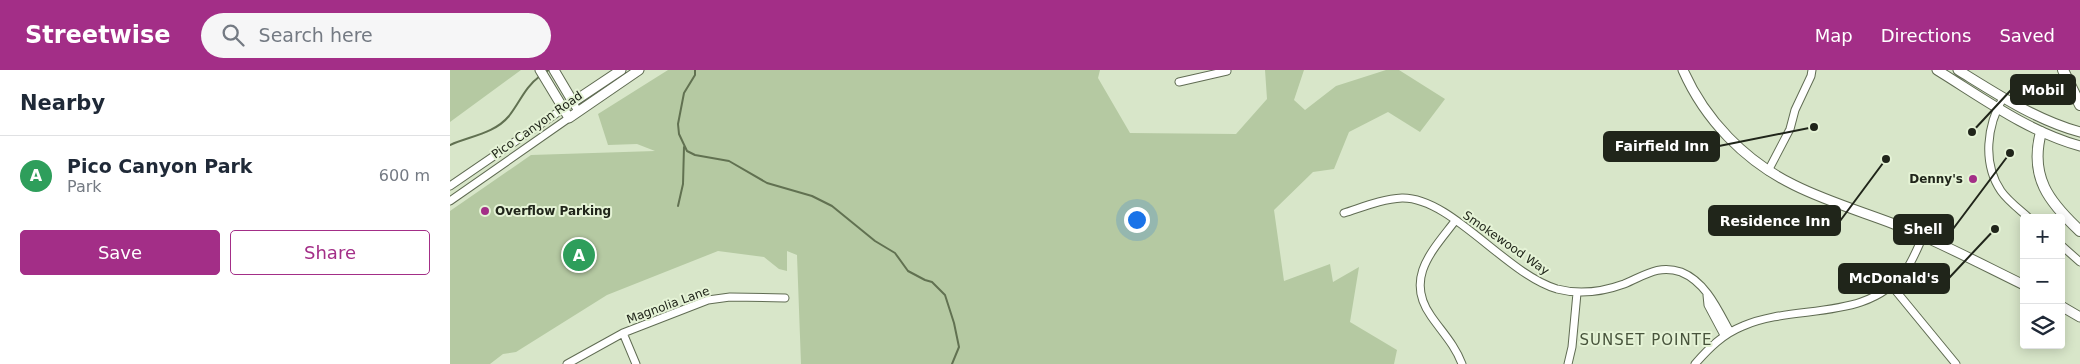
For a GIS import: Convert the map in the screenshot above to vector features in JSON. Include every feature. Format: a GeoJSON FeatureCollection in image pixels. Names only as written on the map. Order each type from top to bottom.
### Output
{"type":"FeatureCollection","features":[{"type":"Feature","properties":{"kind":"highway"},"geometry":{"type":"LineString","coordinates":[[2055,70],[2080,105]]}},
{"type":"Feature","properties":{"kind":"highway"},"geometry":{"type":"LineString","coordinates":[[2063,70],[2074,95]]}},
{"type":"Feature","properties":{"kind":"highway"},"geometry":{"type":"LineString","coordinates":[[2041,132],[2037,157],[2038,172],[2043,186],[2058,210],[2080,231]]}},
{"type":"Feature","properties":{"kind":"main road"},"geometry":{"type":"LineString","coordinates":[[540,70],[569,118]]}},
{"type":"Feature","properties":{"kind":"main road","name":"Pico Canyon Road"},"geometry":{"type":"LineString","coordinates":[[572,102],[620,70]]}},
{"type":"Feature","properties":{"kind":"main road","name":"Pico Canyon Road"},"geometry":{"type":"LineString","coordinates":[[569,118],[639,70]]}},
{"type":"Feature","properties":{"kind":"main road"},"geometry":{"type":"LineString","coordinates":[[1683,70],[1701,104],[1718,126],[1743,152],[1768,170],[1794,185],[1923,236],[2020,283]]}},
{"type":"Feature","properties":{"kind":"main road"},"geometry":{"type":"LineString","coordinates":[[1937,70],[1997,108],[2041,132],[2080,146]]}},
{"type":"Feature","properties":{"kind":"main road"},"geometry":{"type":"LineString","coordinates":[[1958,70],[2003,98],[2077,131]]}},
{"type":"Feature","properties":{"kind":"main road"},"geometry":{"type":"LineString","coordinates":[[556,72],[572,102]]}},
{"type":"Feature","properties":{"kind":"main road"},"geometry":{"type":"LineString","coordinates":[[2065,308],[2079,315]]}},
{"type":"Feature","properties":{"kind":"street"},"geometry":{"type":"LineString","coordinates":[[1768,170],[1790,129],[1795,110],[1812,76],[1812,70]]}},
{"type":"Feature","properties":{"kind":"street"},"geometry":{"type":"LineString","coordinates":[[1179,82],[1210,72],[1227,72]]}},
{"type":"Feature","properties":{"kind":"street"},"geometry":{"type":"LineString","coordinates":[[2003,98],[1997,108],[1991,128],[1989,153],[1992,172],[1995,181],[2006,197],[2025,214]]}},
{"type":"Feature","properties":{"kind":"street","name":"Pico Canyon Road"},"geometry":{"type":"LineString","coordinates":[[450,186],[572,102]]}},
{"type":"Feature","properties":{"kind":"street"},"geometry":{"type":"LineString","coordinates":[[572,102],[578,112]]}},
{"type":"Feature","properties":{"kind":"street","name":"Pico Canyon Road"},"geometry":{"type":"LineString","coordinates":[[450,201],[569,118]]}},
{"type":"Feature","properties":{"kind":"street","name":"Smokewood Way"},"geometry":{"type":"LineString","coordinates":[[1344,213],[1390,199],[1409,198],[1431,205],[1538,281],[1577,293],[1601,291],[1660,269],[1686,274],[1699,284],[1707,295],[1708,305],[1727,334]]}},
{"type":"Feature","properties":{"kind":"street"},"geometry":{"type":"LineString","coordinates":[[1455,221],[1428,256],[1423,268],[1420,293],[1427,310],[1452,344],[1462,364]]}},
{"type":"Feature","properties":{"kind":"street"},"geometry":{"type":"LineString","coordinates":[[1695,364],[1727,334],[1769,317],[1848,306],[1862,303],[1874,297],[1891,285],[1906,270],[1923,236]]}},
{"type":"Feature","properties":{"kind":"street"},"geometry":{"type":"LineString","coordinates":[[2065,249],[2080,262]]}},
{"type":"Feature","properties":{"kind":"street"},"geometry":{"type":"LineString","coordinates":[[1891,285],[1956,364]]}},
{"type":"Feature","properties":{"kind":"street"},"geometry":{"type":"LineString","coordinates":[[1568,364],[1572,347],[1577,293]]}},
{"type":"Feature","properties":{"kind":"street","name":"Magnolia Lane"},"geometry":{"type":"LineString","coordinates":[[567,364],[623,333],[708,300],[730,297],[785,298]]}},
{"type":"Feature","properties":{"kind":"street"},"geometry":{"type":"LineString","coordinates":[[623,333],[636,364]]}},
{"type":"Feature","properties":{"kind":"green space"},"geometry":{"type":"Polygon","coordinates":[[[450,70],[521,70],[450,122],[450,70]]]}},
{"type":"Feature","properties":{"kind":"green space"},"geometry":{"type":"Polygon","coordinates":[[[668,70],[1100,70],[1098,78],[1130,133],[1236,134],[1267,99],[1265,70],[1304,70],[1294,100],[1305,110],[1336,86],[1386,70],[1399,70],[1445,99],[1420,132],[1388,112],[1349,132],[1334,169],[1313,172],[1274,210],[1284,281],[1330,264],[1333,282],[1359,267],[1350,322],[1397,350],[1394,364],[801,364],[797,255],[787,251],[787,271],[779,269],[764,257],[718,251],[607,295],[516,352],[503,354],[490,364],[450,364],[450,211],[531,155],[655,151],[637,144],[608,145],[598,114],[668,70]]]}},
{"type":"Feature","properties":{"kind":"waterway"},"geometry":{"type":"LineString","coordinates":[[544,73],[549,70]]}},
{"type":"Feature","properties":{"kind":"waterway"},"geometry":{"type":"LineString","coordinates":[[695,70],[695,75],[684,93],[678,124],[679,134],[687,151],[695,155],[729,161],[767,183],[812,196],[832,206],[875,241],[895,253],[908,271],[932,282],[945,295],[954,323],[959,347],[952,364]]}},
{"type":"Feature","properties":{"kind":"waterway"},"geometry":{"type":"LineString","coordinates":[[450,145],[489,131],[503,122],[530,85],[540,76]]}},
{"type":"Feature","properties":{"kind":"waterway"},"geometry":{"type":"LineString","coordinates":[[678,206],[683,184],[684,147]]}},
{"type":"Feature","properties":{"kind":"place","name":"Fairfield Inn"},"geometry":{"type":"Point","coordinates":[1814,127]}},
{"type":"Feature","properties":{"kind":"place","name":"Mobil"},"geometry":{"type":"Point","coordinates":[1972,132]}},
{"type":"Feature","properties":{"kind":"place","name":"Shell"},"geometry":{"type":"Point","coordinates":[2010,153]}},
{"type":"Feature","properties":{"kind":"place","name":"Residence Inn"},"geometry":{"type":"Point","coordinates":[1886,159]}},
{"type":"Feature","properties":{"kind":"place","name":"Denny's"},"geometry":{"type":"Point","coordinates":[1973,179]}},
{"type":"Feature","properties":{"kind":"place","name":"Overflow Parking"},"geometry":{"type":"Point","coordinates":[485,211]}},
{"type":"Feature","properties":{"kind":"place","name":"McDonald's"},"geometry":{"type":"Point","coordinates":[1995,229]}},
{"type":"Feature","properties":{"kind":"place","name":"Pico Canyon Park"},"geometry":{"type":"Point","coordinates":[579,255]}},
{"type":"Feature","properties":{"kind":"district","name":"SUNSET POINTE"},"geometry":{"type":"Point","coordinates":[1646,340]}}]}
